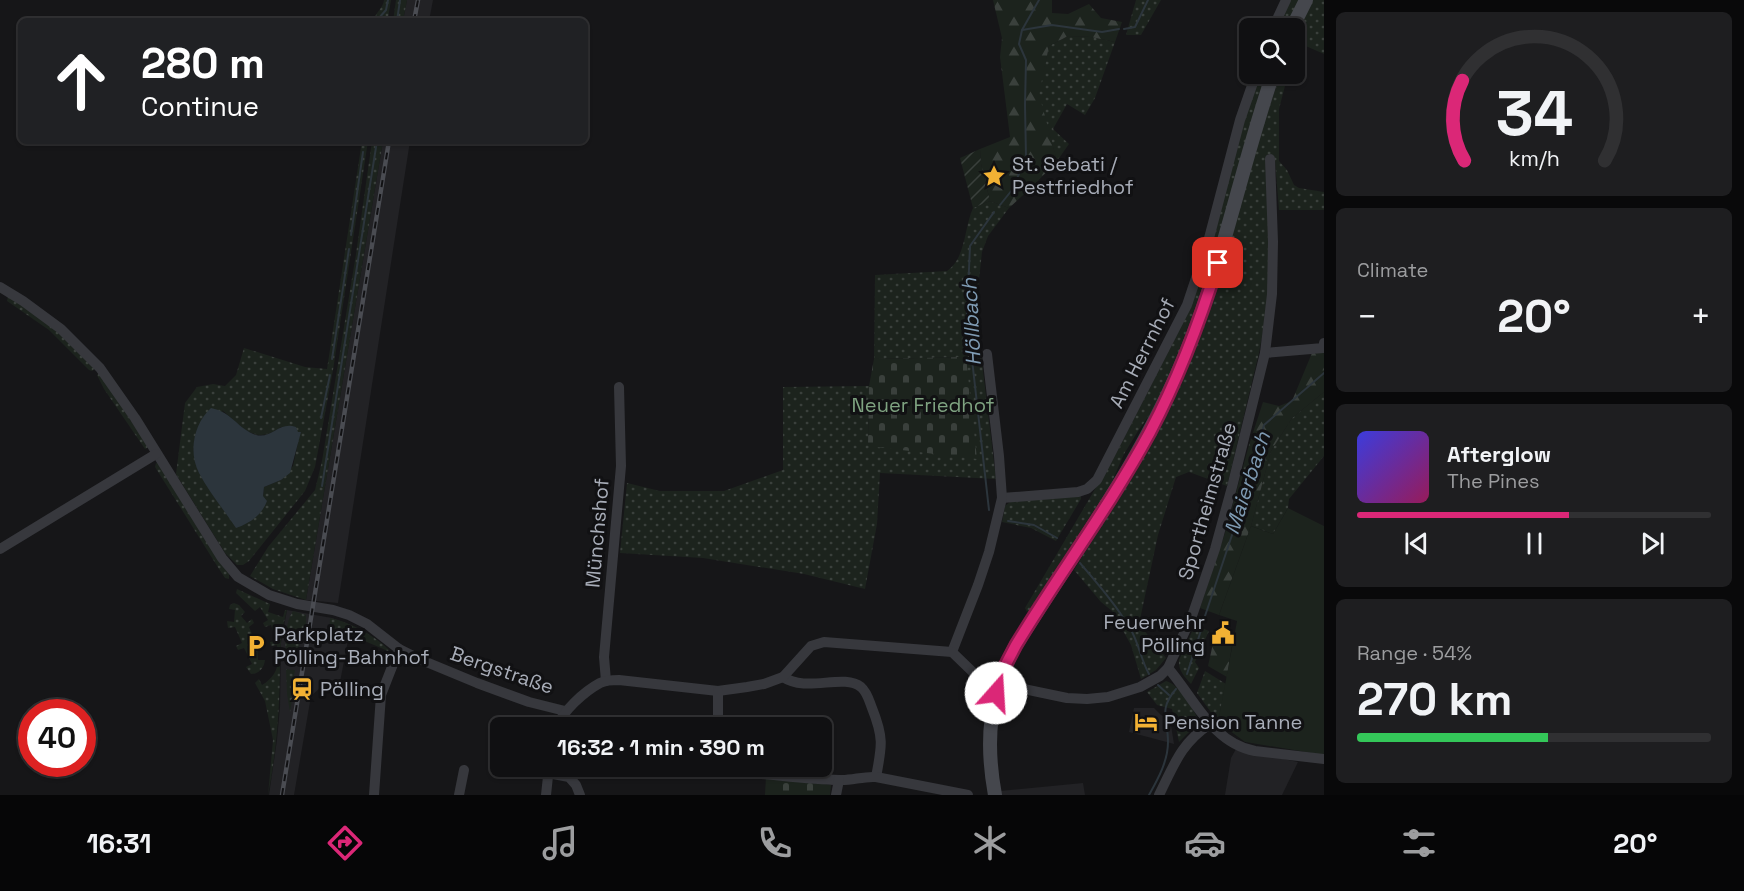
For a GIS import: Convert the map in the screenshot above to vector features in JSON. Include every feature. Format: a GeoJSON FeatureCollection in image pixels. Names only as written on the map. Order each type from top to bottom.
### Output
{"type":"FeatureCollection","features":[{"type":"Feature","properties":{"kind":"street"},"geometry":{"type":"LineString","coordinates":[[1278,18],[1286,0]]}},
{"type":"Feature","properties":{"kind":"street"},"geometry":{"type":"LineString","coordinates":[[1297,18],[1306,0]]}},
{"type":"Feature","properties":{"kind":"street","name":"Am Herrnhof"},"geometry":{"type":"LineString","coordinates":[[1002,498],[1078,492],[1087,489],[1097,480],[1187,305],[1208,242],[1240,120],[1253,84]]}},
{"type":"Feature","properties":{"kind":"street"},"geometry":{"type":"LineString","coordinates":[[995,795],[990,741],[998,684],[1019,640],[1130,466],[1170,390],[1195,331],[1212,280],[1270,84]]}},
{"type":"Feature","properties":{"kind":"street","name":"Sportheimstraße"},"geometry":{"type":"LineString","coordinates":[[1168,668],[1192,616],[1215,549],[1265,353],[1272,294],[1270,159]]}},
{"type":"Feature","properties":{"kind":"street"},"geometry":{"type":"LineString","coordinates":[[0,287],[61,329],[100,368],[135,418],[156,454],[0,549]]}},
{"type":"Feature","properties":{"kind":"street"},"geometry":{"type":"LineString","coordinates":[[1265,353],[1323,348],[1324,343]]}},
{"type":"Feature","properties":{"kind":"street"},"geometry":{"type":"LineString","coordinates":[[952,652],[987,559],[1002,498],[987,354]]}},
{"type":"Feature","properties":{"kind":"street","name":"Münchshof"},"geometry":{"type":"LineString","coordinates":[[606,681],[604,657],[621,466],[619,387]]}},
{"type":"Feature","properties":{"kind":"street","name":"Bergstraße"},"geometry":{"type":"LineString","coordinates":[[156,454],[231,570],[251,585],[280,599],[341,612],[367,624],[399,649],[419,659],[529,702],[565,711],[590,690],[606,681]]}},
{"type":"Feature","properties":{"kind":"street"},"geometry":{"type":"LineString","coordinates":[[606,681],[619,680],[718,691],[755,686],[783,677],[811,646],[824,642],[952,652],[978,679],[1067,698],[1108,698],[1140,687],[1160,676],[1168,668],[1210,724],[1226,739],[1244,749],[1324,759]]}},
{"type":"Feature","properties":{"kind":"street"},"geometry":{"type":"LineString","coordinates":[[374,795],[381,695],[399,649]]}},
{"type":"Feature","properties":{"kind":"street"},"geometry":{"type":"LineString","coordinates":[[783,677],[802,684],[853,683],[862,688],[881,732],[876,777]]}},
{"type":"Feature","properties":{"kind":"street"},"geometry":{"type":"LineString","coordinates":[[718,691],[718,717]]}},
{"type":"Feature","properties":{"kind":"street"},"geometry":{"type":"LineString","coordinates":[[561,717],[565,711]]}},
{"type":"Feature","properties":{"kind":"street"},"geometry":{"type":"LineString","coordinates":[[1159,795],[1178,755],[1193,737],[1210,724]]}},
{"type":"Feature","properties":{"kind":"street"},"geometry":{"type":"LineString","coordinates":[[459,795],[464,770]]}},
{"type":"Feature","properties":{"kind":"street"},"geometry":{"type":"LineString","coordinates":[[801,777],[839,780],[866,776],[876,777],[969,795]]}},
{"type":"Feature","properties":{"kind":"street"},"geometry":{"type":"LineString","coordinates":[[546,795],[548,777]]}},
{"type":"Feature","properties":{"kind":"street"},"geometry":{"type":"LineString","coordinates":[[569,777],[573,780],[580,795]]}},
{"type":"Feature","properties":{"kind":"street"},"geometry":{"type":"LineString","coordinates":[[836,795],[839,780]]}},
{"type":"Feature","properties":{"kind":"shaded area"},"geometry":{"type":"Polygon","coordinates":[[[407,0],[433,0],[430,18],[404,18],[407,0]]]}},
{"type":"Feature","properties":{"kind":"shaded area"},"geometry":{"type":"Polygon","coordinates":[[[382,144],[410,144],[338,603],[306,600],[382,144]]]}},
{"type":"Feature","properties":{"kind":"shaded area"},"geometry":{"type":"Polygon","coordinates":[[[211,408],[224,413],[244,429],[256,435],[267,435],[285,426],[296,427],[298,432],[301,432],[290,473],[281,480],[264,487],[263,496],[267,501],[262,510],[251,521],[236,528],[203,480],[194,456],[194,438],[200,422],[211,408]]]}},
{"type":"Feature","properties":{"kind":"shaded area"},"geometry":{"type":"Polygon","coordinates":[[[287,610],[332,618],[351,625],[340,682],[329,680],[311,696],[294,795],[269,795],[280,707],[281,643],[287,610]]]}},
{"type":"Feature","properties":{"kind":"shaded area"},"geometry":{"type":"Polygon","coordinates":[[[1134,708],[1154,708],[1161,715],[1170,719],[1174,744],[1129,732],[1134,708]]]}},
{"type":"Feature","properties":{"kind":"shaded area"},"geometry":{"type":"Polygon","coordinates":[[[1236,749],[1298,762],[1282,795],[1225,795],[1231,758],[1236,749]]]}},
{"type":"Feature","properties":{"kind":"shaded area"},"geometry":{"type":"Polygon","coordinates":[[[1083,783],[1085,795],[1001,795],[1000,791],[1083,783]]]}},
{"type":"Feature","properties":{"kind":"green space"},"geometry":{"type":"Polygon","coordinates":[[[384,0],[391,0],[388,18],[375,18],[376,15],[384,0]]]}},
{"type":"Feature","properties":{"kind":"green space"},"geometry":{"type":"Polygon","coordinates":[[[396,0],[407,0],[404,18],[393,18],[396,0]]]}},
{"type":"Feature","properties":{"kind":"green space"},"geometry":{"type":"Polygon","coordinates":[[[993,0],[1052,0],[1052,13],[1068,14],[1089,4],[1101,18],[1122,22],[1115,42],[1091,37],[1068,36],[1049,46],[1039,94],[1057,161],[1009,208],[990,201],[981,164],[980,149],[1010,137],[1000,57],[1002,38],[993,0]]]}},
{"type":"Feature","properties":{"kind":"green space"},"geometry":{"type":"Polygon","coordinates":[[[1136,0],[1161,0],[1141,35],[1126,35],[1136,0]]]}},
{"type":"Feature","properties":{"kind":"green space"},"geometry":{"type":"Polygon","coordinates":[[[1290,0],[1300,0],[1292,18],[1282,18],[1290,0]]]}},
{"type":"Feature","properties":{"kind":"green space"},"geometry":{"type":"Polygon","coordinates":[[[1312,0],[1324,0],[1324,54],[1305,46],[1304,18],[1312,0]]]}},
{"type":"Feature","properties":{"kind":"green space"},"geometry":{"type":"Polygon","coordinates":[[[1068,36],[1091,37],[1115,42],[1095,98],[1085,115],[1067,104],[1053,129],[1069,144],[1057,161],[1038,94],[1049,46],[1068,36]]]}},
{"type":"Feature","properties":{"kind":"green space"},"geometry":{"type":"Polygon","coordinates":[[[1255,84],[1265,84],[1196,314],[1158,403],[1124,454],[1107,493],[1027,612],[1025,608],[1118,450],[1184,321],[1242,122],[1255,84]]]}},
{"type":"Feature","properties":{"kind":"green space"},"geometry":{"type":"Polygon","coordinates":[[[1278,84],[1285,84],[1279,109],[1279,161],[1287,170],[1294,185],[1324,192],[1324,210],[1279,210],[1275,161],[1268,154],[1269,281],[1266,313],[1259,353],[1227,486],[1189,472],[1176,477],[1158,535],[1139,624],[1166,658],[1156,670],[1141,679],[1131,645],[1112,611],[1101,602],[1074,570],[1143,458],[1184,376],[1216,289],[1278,84]]]}},
{"type":"Feature","properties":{"kind":"green space"},"geometry":{"type":"Polygon","coordinates":[[[362,144],[368,144],[333,370],[315,467],[305,491],[249,561],[243,565],[237,565],[225,553],[176,474],[185,403],[197,387],[213,384],[225,386],[236,375],[244,348],[305,367],[327,369],[362,144]],[[222,410],[263,496],[264,487],[281,480],[293,466],[300,433],[281,427],[264,435],[249,432],[222,410]]]}},
{"type":"Feature","properties":{"kind":"green space"},"geometry":{"type":"Polygon","coordinates":[[[372,144],[382,144],[306,600],[273,589],[250,576],[268,547],[315,490],[322,461],[372,144]]]}},
{"type":"Feature","properties":{"kind":"green space"},"geometry":{"type":"Polygon","coordinates":[[[980,149],[981,164],[990,201],[973,208],[960,158],[980,149]]]}},
{"type":"Feature","properties":{"kind":"green space"},"geometry":{"type":"Polygon","coordinates":[[[990,201],[1009,208],[988,236],[982,252],[978,289],[981,354],[996,479],[880,473],[877,524],[865,589],[804,574],[703,558],[620,553],[627,483],[660,491],[724,491],[783,470],[783,387],[869,386],[868,446],[966,357],[874,359],[875,275],[947,271],[961,251],[973,208],[990,201]]]}},
{"type":"Feature","properties":{"kind":"green space"},"geometry":{"type":"Polygon","coordinates":[[[8,296],[55,327],[95,368],[92,371],[89,370],[49,330],[7,301],[8,296]]]}},
{"type":"Feature","properties":{"kind":"green space"},"geometry":{"type":"Polygon","coordinates":[[[1324,352],[1324,392],[1292,418],[1271,451],[1251,526],[1219,615],[1200,608],[1225,533],[1263,402],[1279,406],[1292,401],[1312,353],[1324,352]]]}},
{"type":"Feature","properties":{"kind":"green space","name":"Neuer Friedhof"},"geometry":{"type":"Polygon","coordinates":[[[966,357],[977,459],[868,446],[869,386],[874,359],[966,357]]]}},
{"type":"Feature","properties":{"kind":"green space"},"geometry":{"type":"Polygon","coordinates":[[[100,373],[147,448],[145,449],[104,389],[97,375],[100,373]]]}},
{"type":"Feature","properties":{"kind":"green space"},"geometry":{"type":"Polygon","coordinates":[[[1324,392],[1324,456],[1289,499],[1288,508],[1273,534],[1251,526],[1271,451],[1292,418],[1324,392]]]}},
{"type":"Feature","properties":{"kind":"green space"},"geometry":{"type":"Polygon","coordinates":[[[156,463],[159,464],[229,574],[229,579],[225,578],[219,569],[155,467],[156,463]]]}},
{"type":"Feature","properties":{"kind":"green space"},"geometry":{"type":"Polygon","coordinates":[[[1081,496],[1056,541],[1031,528],[1002,522],[1005,506],[1010,502],[1081,496]]]}},
{"type":"Feature","properties":{"kind":"green space"},"geometry":{"type":"Polygon","coordinates":[[[1288,508],[1324,526],[1324,755],[1245,742],[1218,722],[1237,621],[1219,615],[1251,526],[1273,534],[1288,508]]]}},
{"type":"Feature","properties":{"kind":"green space"},"geometry":{"type":"Polygon","coordinates":[[[237,589],[270,604],[268,612],[283,617],[287,610],[282,630],[280,656],[278,656],[277,645],[271,646],[270,642],[276,641],[271,625],[265,627],[263,623],[268,620],[260,607],[255,611],[236,593],[237,589]]]}},
{"type":"Feature","properties":{"kind":"green space"},"geometry":{"type":"Polygon","coordinates":[[[234,603],[245,612],[241,616],[247,623],[252,619],[254,623],[249,627],[255,641],[261,639],[263,643],[257,645],[258,660],[265,660],[261,670],[254,674],[251,674],[246,667],[252,664],[244,648],[238,650],[236,646],[242,643],[235,627],[228,628],[227,621],[234,622],[235,610],[229,609],[234,603]]]}},
{"type":"Feature","properties":{"kind":"green space"},"geometry":{"type":"Polygon","coordinates":[[[293,611],[306,615],[306,629],[298,631],[297,635],[301,636],[296,666],[286,665],[286,630],[293,611]]]}},
{"type":"Feature","properties":{"kind":"green space"},"geometry":{"type":"Polygon","coordinates":[[[330,618],[362,630],[389,650],[353,636],[329,633],[330,618]]]}},
{"type":"Feature","properties":{"kind":"green space"},"geometry":{"type":"Polygon","coordinates":[[[1195,625],[1209,631],[1195,662],[1199,668],[1191,684],[1181,671],[1179,660],[1195,625]]]}},
{"type":"Feature","properties":{"kind":"green space"},"geometry":{"type":"Polygon","coordinates":[[[1214,639],[1232,645],[1227,677],[1208,666],[1214,639]]]}},
{"type":"Feature","properties":{"kind":"green space"},"geometry":{"type":"Polygon","coordinates":[[[278,659],[280,660],[280,677],[277,728],[268,795],[273,740],[265,701],[255,683],[259,679],[262,685],[271,677],[276,671],[278,659]]]}},
{"type":"Feature","properties":{"kind":"green space"},"geometry":{"type":"Polygon","coordinates":[[[286,669],[295,670],[294,676],[296,677],[290,712],[287,694],[286,669]]]}},
{"type":"Feature","properties":{"kind":"green space"},"geometry":{"type":"Polygon","coordinates":[[[1205,671],[1226,684],[1218,722],[1197,693],[1205,671]]]}},
{"type":"Feature","properties":{"kind":"green space"},"geometry":{"type":"Polygon","coordinates":[[[1166,681],[1181,692],[1198,720],[1179,742],[1172,709],[1157,705],[1147,692],[1166,681]]]}},
{"type":"Feature","properties":{"kind":"green space"},"geometry":{"type":"Polygon","coordinates":[[[766,777],[831,785],[830,795],[765,795],[766,777]]]}},
{"type":"Feature","properties":{"kind":"waterway"},"geometry":{"type":"LineString","coordinates":[[379,18],[386,10],[388,0]]}},
{"type":"Feature","properties":{"kind":"waterway"},"geometry":{"type":"LineString","coordinates":[[397,18],[400,0]]}},
{"type":"Feature","properties":{"kind":"waterway","name":"Höllbach"},"geometry":{"type":"LineString","coordinates":[[1000,205],[1012,190],[1026,158],[1026,60],[1019,44],[1022,30],[1039,0]]}},
{"type":"Feature","properties":{"kind":"waterway"},"geometry":{"type":"LineString","coordinates":[[1124,29],[1135,27],[1148,0]]}},
{"type":"Feature","properties":{"kind":"waterway"},"geometry":{"type":"LineString","coordinates":[[1022,30],[1052,25],[1102,32],[1119,29]]}},
{"type":"Feature","properties":{"kind":"waterway"},"geometry":{"type":"LineString","coordinates":[[322,486],[377,144]]}},
{"type":"Feature","properties":{"kind":"waterway"},"geometry":{"type":"LineString","coordinates":[[351,235],[363,152]]}},
{"type":"Feature","properties":{"kind":"waterway","name":"Höllbach"},"geometry":{"type":"LineString","coordinates":[[989,510],[967,315],[970,246],[994,212]]}},
{"type":"Feature","properties":{"kind":"waterway"},"geometry":{"type":"LineString","coordinates":[[332,359],[349,249]]}},
{"type":"Feature","properties":{"kind":"waterway","name":"Maierbach"},"geometry":{"type":"LineString","coordinates":[[1205,616],[1238,517],[1264,425],[1324,373]]}},
{"type":"Feature","properties":{"kind":"waterway"},"geometry":{"type":"LineString","coordinates":[[321,418],[330,375]]}},
{"type":"Feature","properties":{"kind":"waterway","name":"Höllbach"},"geometry":{"type":"LineString","coordinates":[[1008,521],[1034,525],[1057,538]]}},
{"type":"Feature","properties":{"kind":"waterway","name":"Höllbach"},"geometry":{"type":"LineString","coordinates":[[1080,563],[1126,621],[1149,674]]}},
{"type":"Feature","properties":{"kind":"waterway","name":"Maierbach"},"geometry":{"type":"LineString","coordinates":[[1187,674],[1203,624]]}},
{"type":"Feature","properties":{"kind":"waterway","name":"Höllbach"},"geometry":{"type":"LineString","coordinates":[[1158,685],[1169,695]]}},
{"type":"Feature","properties":{"kind":"waterway","name":"Maierbach"},"geometry":{"type":"LineString","coordinates":[[1149,795],[1166,756],[1168,742],[1165,714],[1170,696],[1176,689]]}},
{"type":"Feature","properties":{"kind":"railway"},"geometry":{"type":"LineString","coordinates":[[415,18],[418,0]]}},
{"type":"Feature","properties":{"kind":"railway"},"geometry":{"type":"LineString","coordinates":[[282,795],[389,144]]}},
{"type":"Feature","properties":{"kind":"place","name":"St. Sebati / Pestfriedhof"},"geometry":{"type":"Point","coordinates":[994,176]}},
{"type":"Feature","properties":{"kind":"place","name":"Feuerwehr Pölling"},"geometry":{"type":"Point","coordinates":[1223,633]}},
{"type":"Feature","properties":{"kind":"place","name":"Parkplatz Pölling-Bahnhof"},"geometry":{"type":"Point","coordinates":[256,646]}},
{"type":"Feature","properties":{"kind":"place","name":"Pölling"},"geometry":{"type":"Point","coordinates":[302,689]}},
{"type":"Feature","properties":{"kind":"place","name":"Pension Tanne"},"geometry":{"type":"Point","coordinates":[1146,722]}},
{"type":"Feature","properties":{"kind":"route"},"geometry":{"type":"LineString","coordinates":[[996,693],[1005,666],[1016,645],[1114,493],[1161,410],[1195,331],[1218,263]]}}]}
